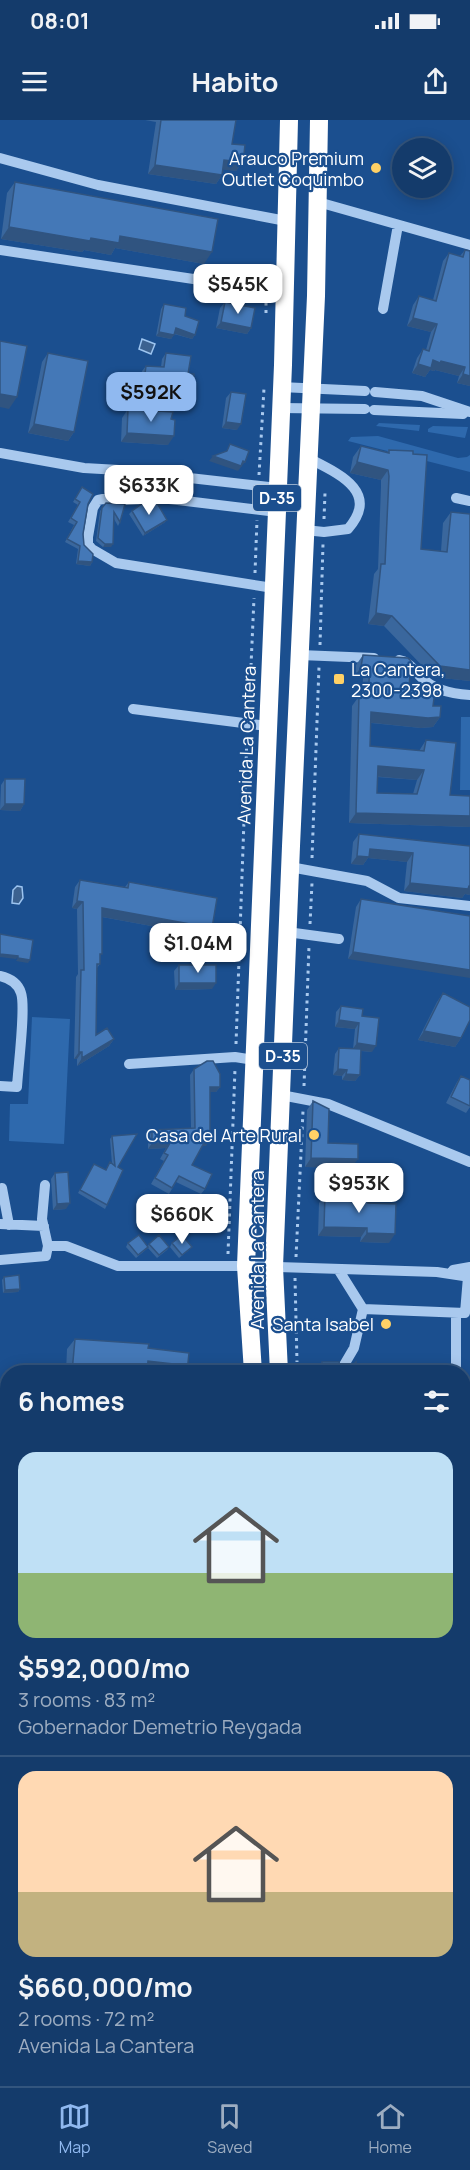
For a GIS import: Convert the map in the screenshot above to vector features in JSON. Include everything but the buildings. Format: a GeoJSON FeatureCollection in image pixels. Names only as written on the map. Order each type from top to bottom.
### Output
{"type":"FeatureCollection","features":[{"type":"Feature","properties":{"kind":"highway","name":"Avenida La Cantera"},"geometry":{"type":"LineString","coordinates":[[252,1365],[237,1266],[254,1060],[278,488],[280,408],[273,384],[275,284],[286,221],[289,120]]}},
{"type":"Feature","properties":{"kind":"highway","name":"Avenida La Cantera"},"geometry":{"type":"LineString","coordinates":[[279,1365],[274,1267],[312,389],[319,120]]}},
{"type":"Feature","properties":{"kind":"street"},"geometry":{"type":"LineString","coordinates":[[0,158],[98,185],[286,221]]}},
{"type":"Feature","properties":{"kind":"street"},"geometry":{"type":"LineString","coordinates":[[318,202],[470,245]]}},
{"type":"Feature","properties":{"kind":"street"},"geometry":{"type":"LineString","coordinates":[[383,309],[398,225]]}},
{"type":"Feature","properties":{"kind":"street"},"geometry":{"type":"LineString","coordinates":[[0,250],[200,280],[275,284]]}},
{"type":"Feature","properties":{"kind":"street"},"geometry":{"type":"LineString","coordinates":[[273,384],[312,389],[422,396],[470,413]]}},
{"type":"Feature","properties":{"kind":"street"},"geometry":{"type":"LineString","coordinates":[[280,408],[470,413]]}},
{"type":"Feature","properties":{"kind":"street"},"geometry":{"type":"LineString","coordinates":[[0,453],[84,468],[278,488]]}},
{"type":"Feature","properties":{"kind":"street"},"geometry":{"type":"LineString","coordinates":[[305,530],[324,532],[348,529],[356,516],[359,501],[349,481],[308,458]]}},
{"type":"Feature","properties":{"kind":"street"},"geometry":{"type":"LineString","coordinates":[[273,588],[116,563],[92,549],[88,541],[94,504],[103,499],[161,498],[277,512]]}},
{"type":"Feature","properties":{"kind":"street"},"geometry":{"type":"LineString","coordinates":[[456,498],[470,501]]}},
{"type":"Feature","properties":{"kind":"street"},"geometry":{"type":"LineString","coordinates":[[300,655],[401,660],[410,665],[429,684],[446,691],[470,695]]}},
{"type":"Feature","properties":{"kind":"street"},"geometry":{"type":"LineString","coordinates":[[133,709],[267,726]]}},
{"type":"Feature","properties":{"kind":"street"},"geometry":{"type":"LineString","coordinates":[[290,867],[367,881],[399,898],[470,906]]}},
{"type":"Feature","properties":{"kind":"street"},"geometry":{"type":"LineString","coordinates":[[287,932],[339,939]]}},
{"type":"Feature","properties":{"kind":"street"},"geometry":{"type":"LineString","coordinates":[[0,976],[8,978],[17,986],[22,1000],[17,1087],[0,1086]]}},
{"type":"Feature","properties":{"kind":"street"},"geometry":{"type":"LineString","coordinates":[[129,1064],[235,1057],[254,1060]]}},
{"type":"Feature","properties":{"kind":"street"},"geometry":{"type":"LineString","coordinates":[[282,1095],[328,1104],[470,1162]]}},
{"type":"Feature","properties":{"kind":"street"},"geometry":{"type":"LineString","coordinates":[[0,1260],[46,1256],[48,1246],[42,1219],[45,1185]]}},
{"type":"Feature","properties":{"kind":"street"},"geometry":{"type":"LineString","coordinates":[[2,1188],[4,1225],[44,1226]]}},
{"type":"Feature","properties":{"kind":"street"},"geometry":{"type":"LineString","coordinates":[[48,1246],[66,1246],[118,1266],[295,1267],[469,1274],[457,1365]]}},
{"type":"Feature","properties":{"kind":"street"},"geometry":{"type":"LineString","coordinates":[[338,1269],[363,1309],[354,1348],[344,1365]]}},
{"type":"Feature","properties":{"kind":"street"},"geometry":{"type":"LineString","coordinates":[[363,1309],[464,1313]]}},
{"type":"Feature","properties":{"kind":"path"},"geometry":{"type":"LineString","coordinates":[[266,316],[275,284]]}},
{"type":"Feature","properties":{"kind":"path"},"geometry":{"type":"LineString","coordinates":[[258,486],[273,384]]}},
{"type":"Feature","properties":{"kind":"path"},"geometry":{"type":"LineString","coordinates":[[297,1365],[295,1267],[299,1232],[326,467]]}},
{"type":"Feature","properties":{"kind":"path"},"geometry":{"type":"LineString","coordinates":[[237,1266],[235,1057],[257,509]]}},
{"type":"Feature","properties":{"kind":"shaded area"},"geometry":{"type":"Polygon","coordinates":[[[142,339],[155,344],[151,354],[139,349],[142,339]]]}},
{"type":"Feature","properties":{"kind":"shaded area"},"geometry":{"type":"Polygon","coordinates":[[[379,423],[420,425],[419,431],[376,426],[379,423]]]}},
{"type":"Feature","properties":{"kind":"shaded area"},"geometry":{"type":"Polygon","coordinates":[[[433,426],[468,427],[465,438],[428,432],[428,429],[433,426]]]}},
{"type":"Feature","properties":{"kind":"shaded area"},"geometry":{"type":"Polygon","coordinates":[[[378,436],[458,458],[470,455],[470,472],[348,441],[351,437],[378,436]]]}},
{"type":"Feature","properties":{"kind":"shaded area"},"geometry":{"type":"Polygon","coordinates":[[[461,717],[470,717],[470,790],[460,790],[461,717]]]}},
{"type":"Feature","properties":{"kind":"shaded area"},"geometry":{"type":"Polygon","coordinates":[[[17,886],[22,887],[23,898],[19,904],[12,903],[13,890],[17,886]]]}},
{"type":"Feature","properties":{"kind":"shaded area"},"geometry":{"type":"Polygon","coordinates":[[[32,1017],[70,1019],[64,1144],[9,1141],[10,1104],[28,1104],[32,1017]]]}},
{"type":"Feature","properties":{"kind":"place","name":"Arauco Premium Outlet Coquimbo"},"geometry":{"type":"Point","coordinates":[376,168]}},
{"type":"Feature","properties":{"kind":"place","name":"La Cantera, 2300-2398"},"geometry":{"type":"Point","coordinates":[339,679]}},
{"type":"Feature","properties":{"kind":"place","name":"Casa del Arte Rural"},"geometry":{"type":"Point","coordinates":[314,1135]}},
{"type":"Feature","properties":{"kind":"place","name":"Santa Isabel"},"geometry":{"type":"Point","coordinates":[386,1324]}}]}
